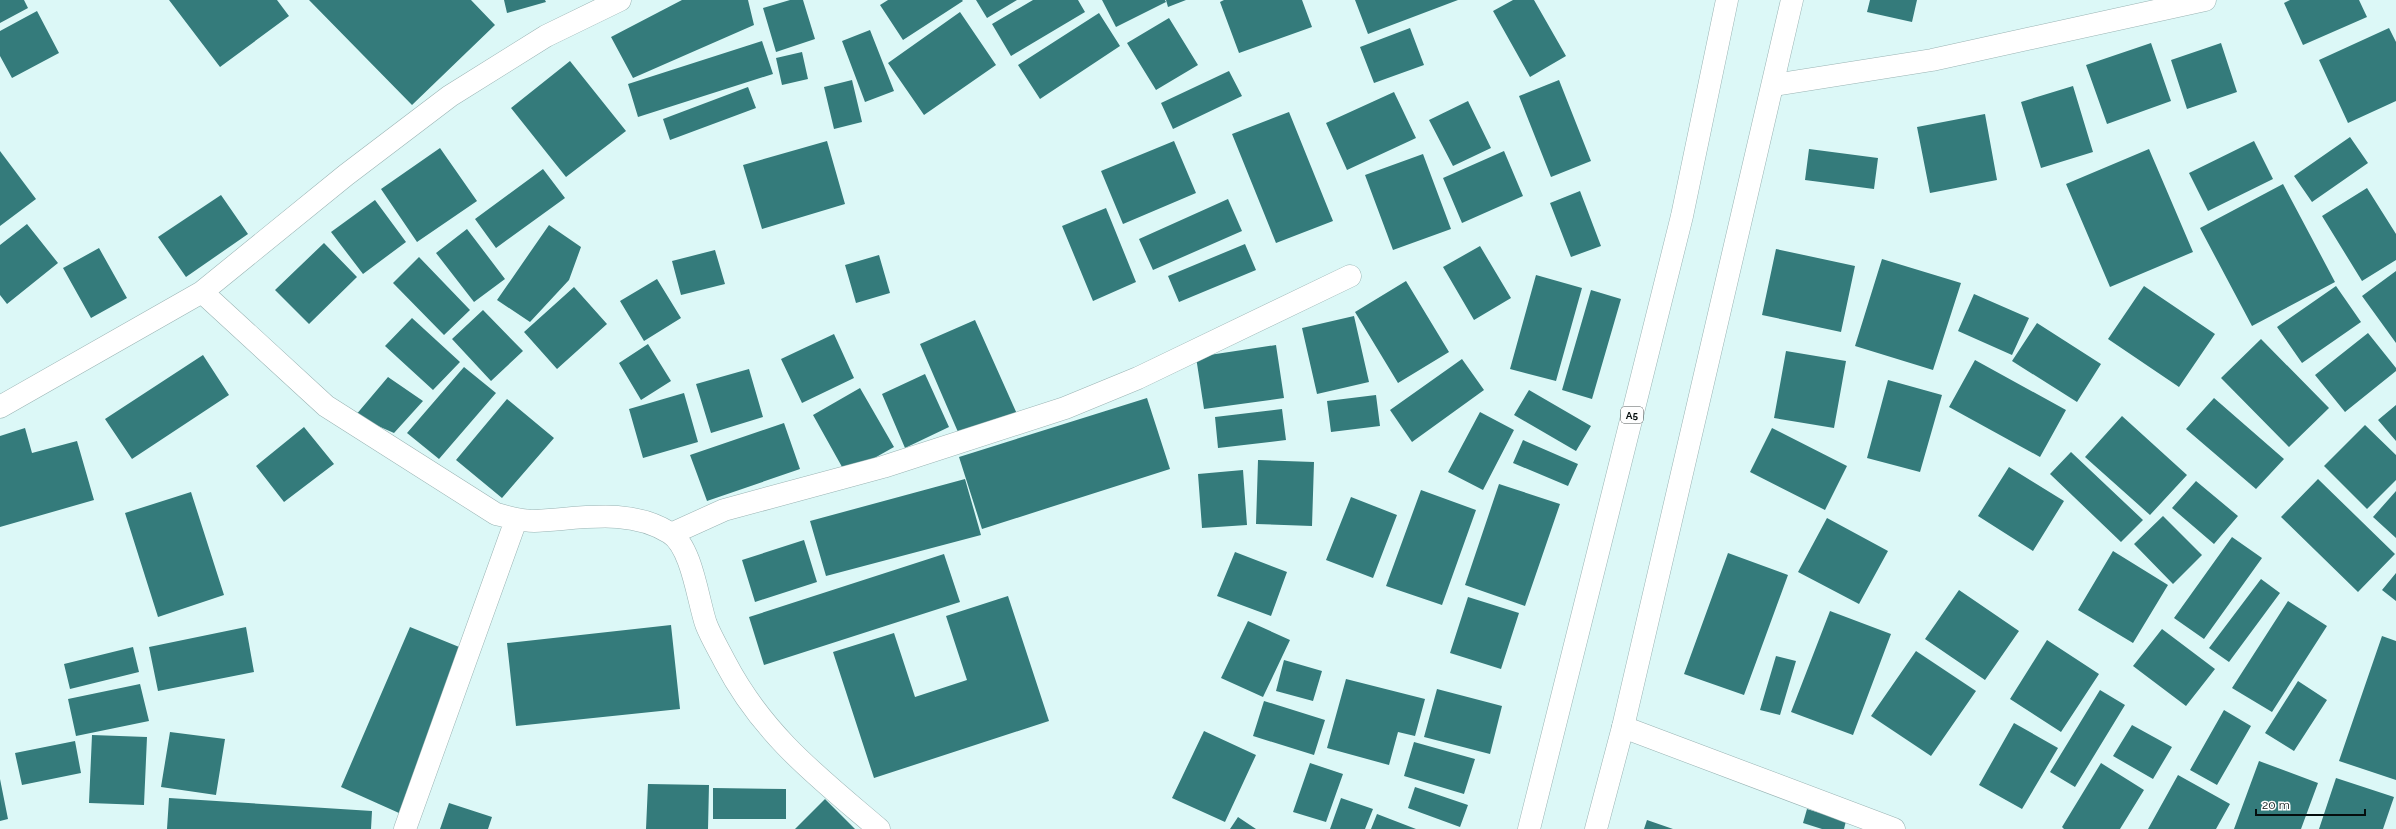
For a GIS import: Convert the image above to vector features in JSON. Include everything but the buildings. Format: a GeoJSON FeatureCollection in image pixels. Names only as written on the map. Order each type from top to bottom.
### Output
{"type":"FeatureCollection","features":[{"type":"Feature","properties":{"kind":"main road"},"geometry":{"type":"LineString","coordinates":[[0,407],[202,292],[346,175],[450,96],[546,36],[620,0]]}},
{"type":"Feature","properties":{"kind":"main road","name":"A5"},"geometry":{"type":"LineString","coordinates":[[1529,829],[1682,216],[1727,0]]}},
{"type":"Feature","properties":{"kind":"main road"},"geometry":{"type":"LineString","coordinates":[[1596,829],[1623,727],[1774,85],[1792,0]]}},
{"type":"Feature","properties":{"kind":"main road"},"geometry":{"type":"LineString","coordinates":[[1774,85],[1932,60],[2205,0]]}},
{"type":"Feature","properties":{"kind":"main road"},"geometry":{"type":"LineString","coordinates":[[671,534],[724,510],[883,467],[1065,408],[1138,378],[1350,276]]}},
{"type":"Feature","properties":{"kind":"main road"},"geometry":{"type":"LineString","coordinates":[[202,292],[326,406],[496,514],[516,520],[534,521],[597,516],[625,518],[650,524],[671,534],[688,557],[706,625],[741,692],[763,723],[788,749],[879,829]]}},
{"type":"Feature","properties":{"kind":"main road"},"geometry":{"type":"LineString","coordinates":[[405,829],[516,520]]}},
{"type":"Feature","properties":{"kind":"main road"},"geometry":{"type":"LineString","coordinates":[[1623,727],[1894,829]]}}]}
